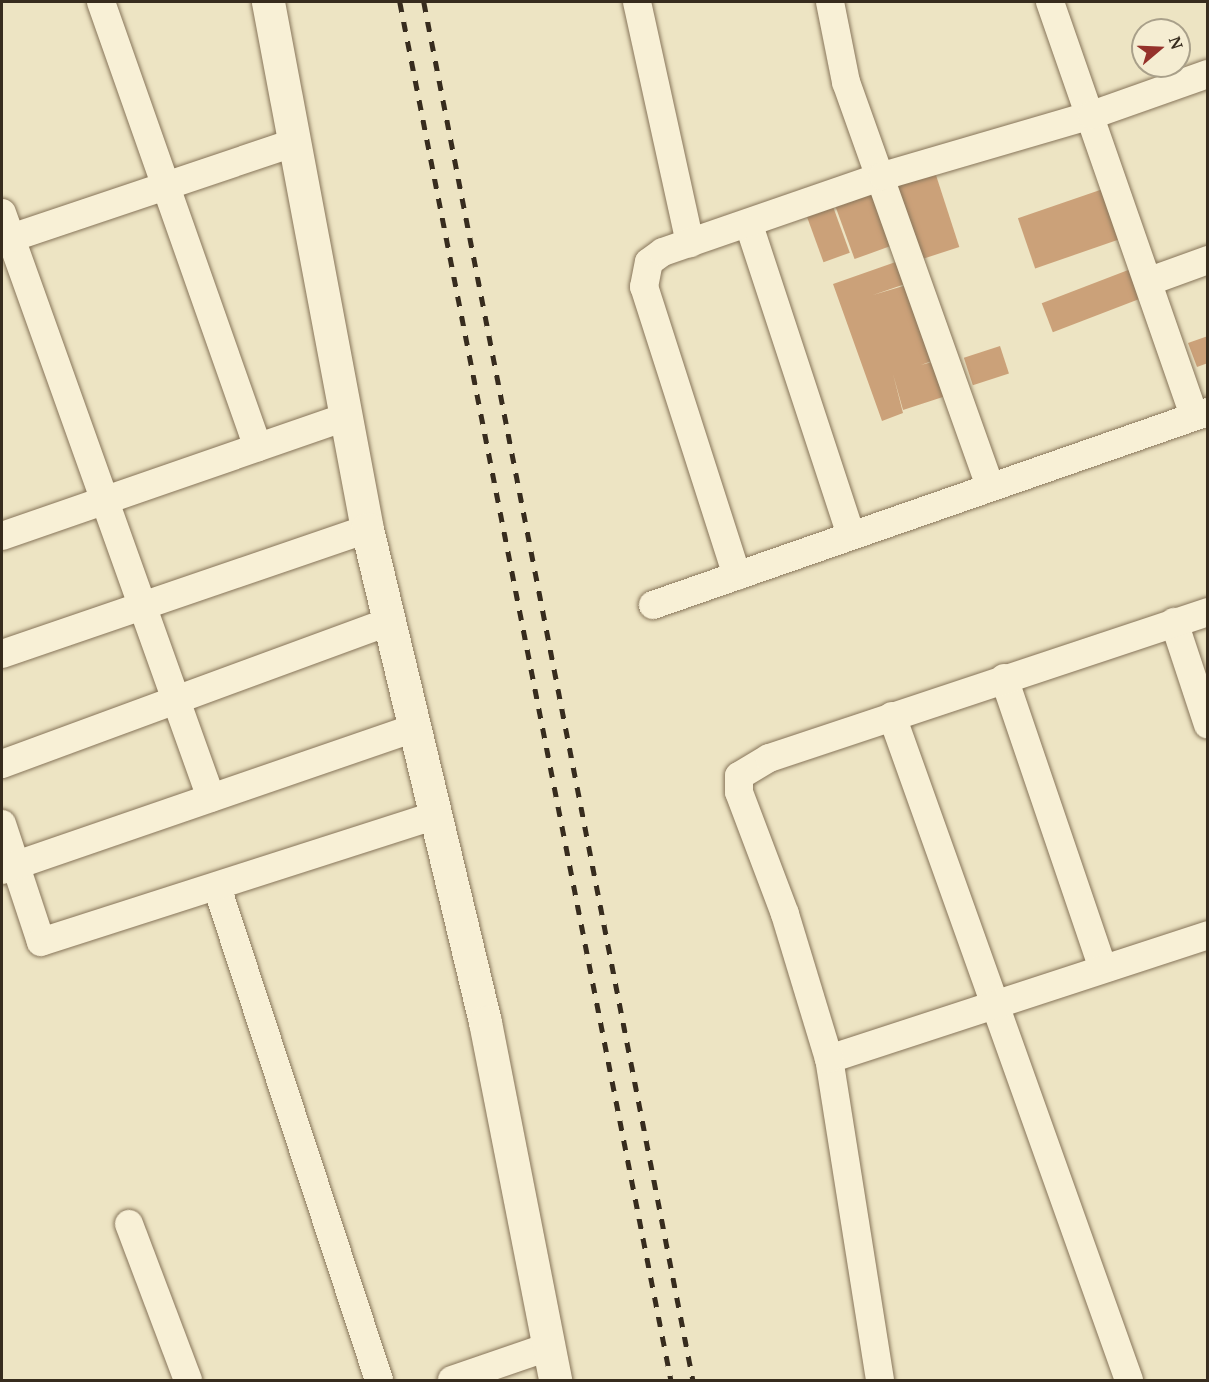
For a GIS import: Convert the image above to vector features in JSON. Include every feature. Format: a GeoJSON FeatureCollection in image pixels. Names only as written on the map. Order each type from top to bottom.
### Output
{"type":"FeatureCollection","features":[{"type":"Feature","properties":{"kind":"street"},"geometry":{"type":"LineString","coordinates":[[101,2],[258,447]]}},
{"type":"Feature","properties":{"kind":"street"},"geometry":{"type":"LineString","coordinates":[[268,2],[367,529],[411,729],[484,1022],[555,1380]]}},
{"type":"Feature","properties":{"kind":"street"},"geometry":{"type":"LineString","coordinates":[[637,2],[690,243]]}},
{"type":"Feature","properties":{"kind":"street"},"geometry":{"type":"LineString","coordinates":[[830,2],[846,82],[883,176],[990,486]]}},
{"type":"Feature","properties":{"kind":"street"},"geometry":{"type":"LineString","coordinates":[[653,605],[1201,414],[1150,281],[1050,2]]}},
{"type":"Feature","properties":{"kind":"street"},"geometry":{"type":"LineString","coordinates":[[737,576],[644,287],[649,262],[690,243],[749,225],[883,176],[1092,115],[1208,74]]}},
{"type":"Feature","properties":{"kind":"street"},"geometry":{"type":"LineString","coordinates":[[211,798],[4,231],[166,186],[294,143]]}},
{"type":"Feature","properties":{"kind":"street"},"geometry":{"type":"LineString","coordinates":[[749,225],[851,537]]}},
{"type":"Feature","properties":{"kind":"street"},"geometry":{"type":"LineString","coordinates":[[1150,281],[1208,260]]}},
{"type":"Feature","properties":{"kind":"street"},"geometry":{"type":"LineString","coordinates":[[2,536],[346,417]]}},
{"type":"Feature","properties":{"kind":"street"},"geometry":{"type":"LineString","coordinates":[[2,654],[367,529]]}},
{"type":"Feature","properties":{"kind":"street"},"geometry":{"type":"LineString","coordinates":[[880,1380],[829,1059],[737,781],[748,768],[769,758],[1208,612]]}},
{"type":"Feature","properties":{"kind":"street"},"geometry":{"type":"LineString","coordinates":[[2,764],[388,622]]}},
{"type":"Feature","properties":{"kind":"street"},"geometry":{"type":"LineString","coordinates":[[1174,622],[1208,725]]}},
{"type":"Feature","properties":{"kind":"street"},"geometry":{"type":"LineString","coordinates":[[1004,678],[1103,968]]}},
{"type":"Feature","properties":{"kind":"street"},"geometry":{"type":"LineString","coordinates":[[892,716],[998,1002],[1129,1380]]}},
{"type":"Feature","properties":{"kind":"street"},"geometry":{"type":"LineString","coordinates":[[7,870],[411,729]]}},
{"type":"Feature","properties":{"kind":"street"},"geometry":{"type":"LineString","coordinates":[[2,824],[7,870],[41,942],[434,816]]}},
{"type":"Feature","properties":{"kind":"street"},"geometry":{"type":"LineString","coordinates":[[217,887],[379,1380]]}},
{"type":"Feature","properties":{"kind":"street"},"geometry":{"type":"LineString","coordinates":[[829,1059],[1208,935]]}},
{"type":"Feature","properties":{"kind":"street"},"geometry":{"type":"LineString","coordinates":[[129,1224],[188,1380]]}},
{"type":"Feature","properties":{"kind":"street"},"geometry":{"type":"LineString","coordinates":[[452,1380],[548,1347]]}},
{"type":"Feature","properties":{"kind":"building"},"geometry":{"type":"Polygon","coordinates":[[[934,169],[959,247],[916,261],[890,183],[934,169]]]}},
{"type":"Feature","properties":{"kind":"building"},"geometry":{"type":"Polygon","coordinates":[[[879,180],[902,242],[855,259],[832,197],[879,180]]]}},
{"type":"Feature","properties":{"kind":"building"},"geometry":{"type":"Polygon","coordinates":[[[1103,189],[1120,239],[1035,268],[1018,218],[1103,189]]]}},
{"type":"Feature","properties":{"kind":"building"},"geometry":{"type":"Polygon","coordinates":[[[831,201],[850,253],[823,262],[805,211],[831,201]]]}},
{"type":"Feature","properties":{"kind":"building"},"geometry":{"type":"Polygon","coordinates":[[[907,258],[914,281],[873,295],[910,284],[937,359],[921,365],[939,360],[949,395],[903,410],[893,374],[903,413],[882,421],[833,284],[907,258]]]}},
{"type":"Feature","properties":{"kind":"building"},"geometry":{"type":"Polygon","coordinates":[[[1136,267],[1147,296],[1053,332],[1042,303],[1136,267]]]}},
{"type":"Feature","properties":{"kind":"building"},"geometry":{"type":"Polygon","coordinates":[[[1208,336],[1208,363],[1197,367],[1188,343],[1208,336]]]}},
{"type":"Feature","properties":{"kind":"building"},"geometry":{"type":"Polygon","coordinates":[[[1000,346],[1009,374],[973,385],[964,358],[1000,346]]]}},
{"type":"Feature","properties":{"kind":"railway"},"geometry":{"type":"LineString","coordinates":[[400,2],[671,1380]]}},
{"type":"Feature","properties":{"kind":"railway"},"geometry":{"type":"LineString","coordinates":[[424,2],[693,1380]]}}]}
